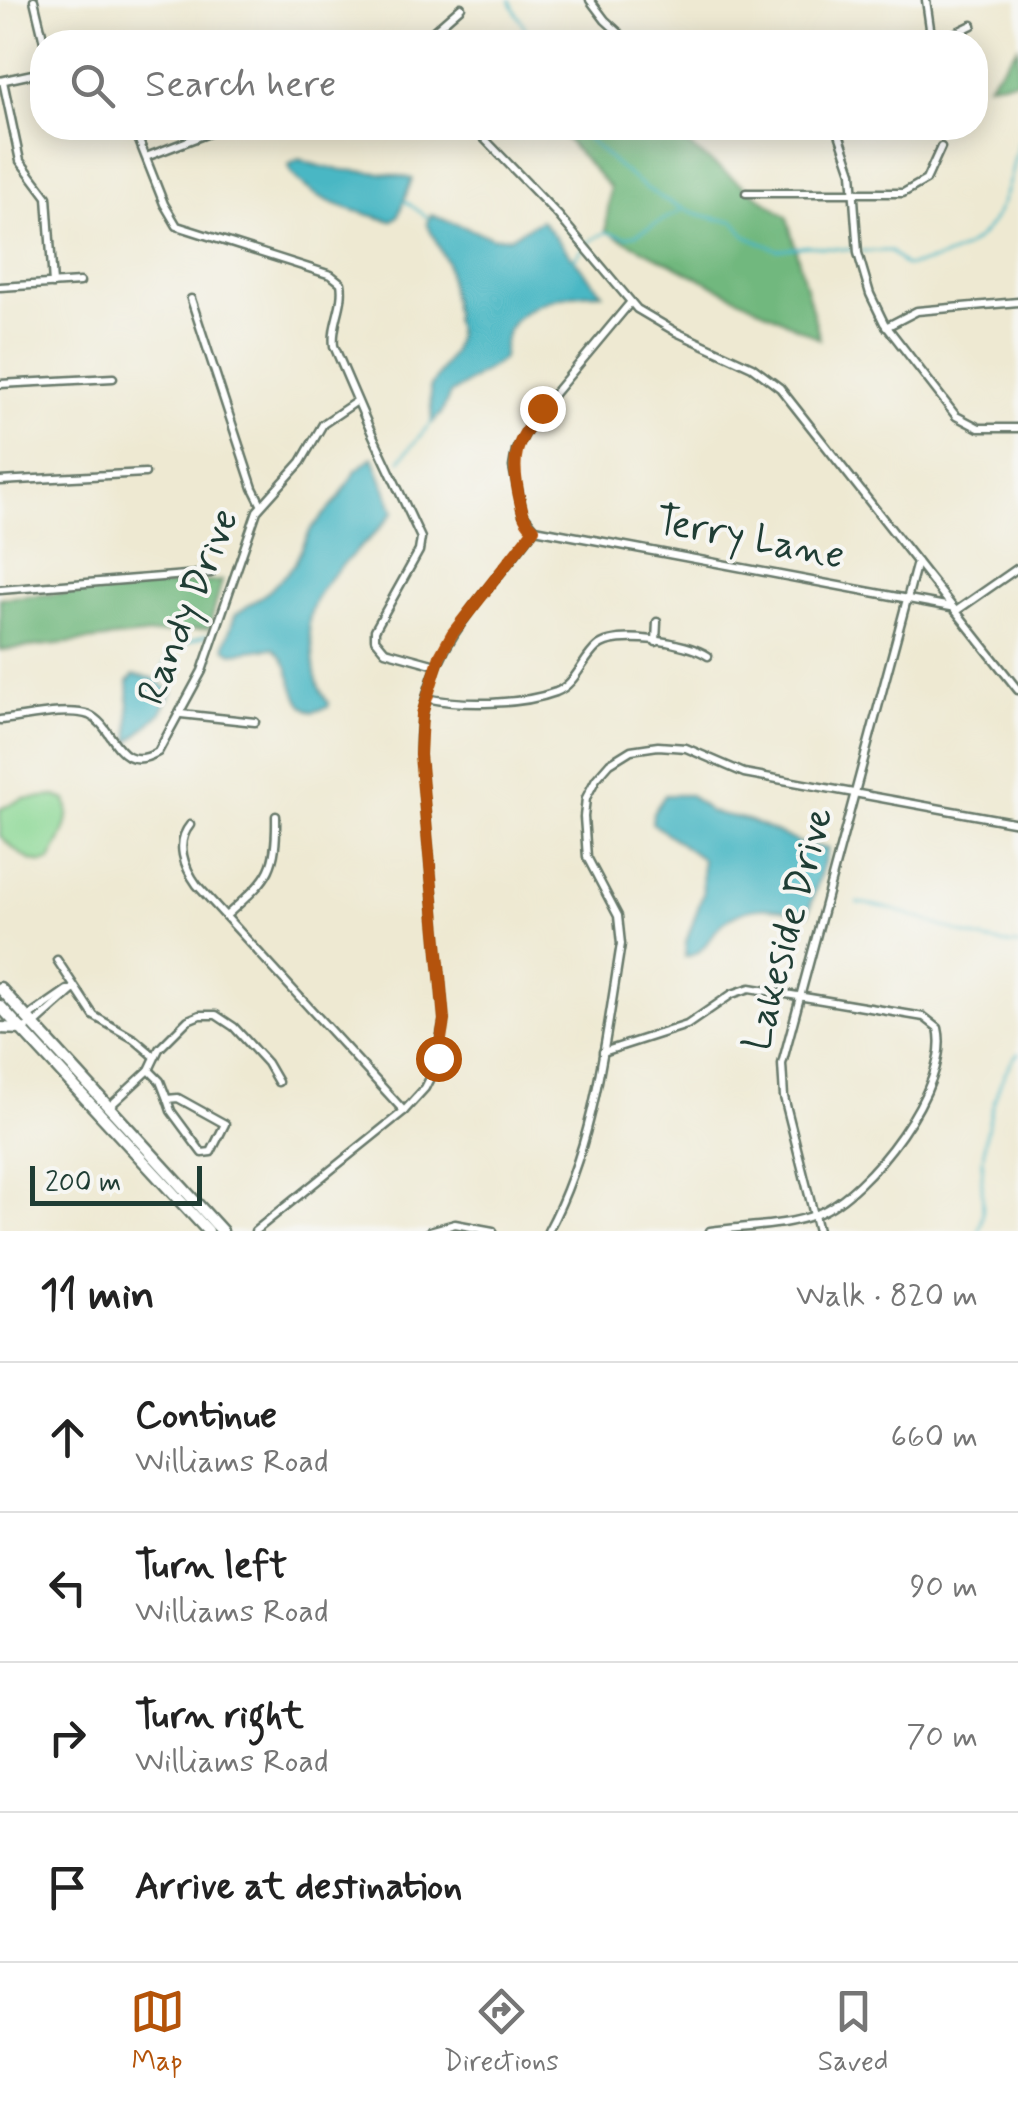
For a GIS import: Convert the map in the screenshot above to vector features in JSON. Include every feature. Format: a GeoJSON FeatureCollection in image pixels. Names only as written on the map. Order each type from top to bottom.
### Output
{"type":"FeatureCollection","features":[{"type":"Feature","properties":{"kind":"main road"},"geometry":{"type":"LineString","coordinates":[[0,988],[27,1025],[208,1231]]}},
{"type":"Feature","properties":{"kind":"main road"},"geometry":{"type":"LineString","coordinates":[[0,1006],[6,1018],[27,1025],[222,1231]]}},
{"type":"Feature","properties":{"kind":"main road"},"geometry":{"type":"LineString","coordinates":[[0,1028],[27,1025]]}},
{"type":"Feature","properties":{"kind":"street"},"geometry":{"type":"LineString","coordinates":[[34,0],[41,30]]}},
{"type":"Feature","properties":{"kind":"street"},"geometry":{"type":"LineString","coordinates":[[590,0],[615,30]]}},
{"type":"Feature","properties":{"kind":"street"},"geometry":{"type":"LineString","coordinates":[[926,0],[931,30]]}},
{"type":"Feature","properties":{"kind":"street"},"geometry":{"type":"LineString","coordinates":[[434,30],[461,7]]}},
{"type":"Feature","properties":{"kind":"street"},"geometry":{"type":"LineString","coordinates":[[962,30],[972,26]]}},
{"type":"Feature","properties":{"kind":"street"},"geometry":{"type":"LineString","coordinates":[[30,75],[1,81],[20,162],[47,197],[52,284]]}},
{"type":"Feature","properties":{"kind":"street"},"geometry":{"type":"LineString","coordinates":[[139,140],[176,226],[332,275],[342,284],[333,342],[422,538],[419,551],[380,620],[375,640],[391,653],[436,666]]}},
{"type":"Feature","properties":{"kind":"street"},"geometry":{"type":"LineString","coordinates":[[146,157],[191,140]]}},
{"type":"Feature","properties":{"kind":"street"},"geometry":{"type":"LineString","coordinates":[[485,140],[577,238],[630,303],[676,332],[770,378],[1018,690]]}},
{"type":"Feature","properties":{"kind":"street"},"geometry":{"type":"LineString","coordinates":[[841,140],[850,167],[858,253],[870,294],[886,327],[956,416],[979,428],[1018,428]]}},
{"type":"Feature","properties":{"kind":"street"},"geometry":{"type":"LineString","coordinates":[[746,192],[903,192],[915,189],[928,177],[941,148]]}},
{"type":"Feature","properties":{"kind":"street"},"geometry":{"type":"LineString","coordinates":[[0,286],[80,282]]}},
{"type":"Feature","properties":{"kind":"street"},"geometry":{"type":"LineString","coordinates":[[191,299],[262,504]]}},
{"type":"Feature","properties":{"kind":"street"},"geometry":{"type":"LineString","coordinates":[[886,327],[917,312],[1018,302]]}},
{"type":"Feature","properties":{"kind":"street"},"geometry":{"type":"LineString","coordinates":[[254,1231],[404,1111],[425,1088],[434,1070],[444,1020],[420,755],[426,698],[452,634],[534,529],[523,514],[513,467],[516,450],[542,408],[630,303]]}},
{"type":"Feature","properties":{"kind":"street"},"geometry":{"type":"LineString","coordinates":[[0,384],[112,378]]}},
{"type":"Feature","properties":{"kind":"street","name":"Randy Drive"},"geometry":{"type":"LineString","coordinates":[[0,720],[88,715],[97,720],[123,752],[143,758],[161,750],[213,642],[246,537],[262,504],[301,462],[323,424],[357,401]]}},
{"type":"Feature","properties":{"kind":"street"},"geometry":{"type":"LineString","coordinates":[[0,481],[145,474]]}},
{"type":"Feature","properties":{"kind":"street","name":"Terry Lane"},"geometry":{"type":"LineString","coordinates":[[534,529],[955,610]]}},
{"type":"Feature","properties":{"kind":"street"},"geometry":{"type":"LineString","coordinates":[[917,562],[856,792],[1018,824]]}},
{"type":"Feature","properties":{"kind":"street"},"geometry":{"type":"LineString","coordinates":[[955,610],[1018,568]]}},
{"type":"Feature","properties":{"kind":"street"},"geometry":{"type":"LineString","coordinates":[[0,590],[211,574]]}},
{"type":"Feature","properties":{"kind":"street"},"geometry":{"type":"LineString","coordinates":[[656,642],[658,622]]}},
{"type":"Feature","properties":{"kind":"street"},"geometry":{"type":"LineString","coordinates":[[426,698],[464,704],[552,693],[567,685],[595,648],[622,638],[692,646],[708,656]]}},
{"type":"Feature","properties":{"kind":"street"},"geometry":{"type":"LineString","coordinates":[[181,714],[255,722]]}},
{"type":"Feature","properties":{"kind":"street","name":"Lakeside Drive"},"geometry":{"type":"LineString","coordinates":[[548,1231],[582,1153],[621,930],[590,867],[584,817],[589,791],[602,770],[631,750],[672,746],[700,752],[744,773],[856,792],[782,1073],[784,1096],[818,1231]]}},
{"type":"Feature","properties":{"kind":"street"},"geometry":{"type":"LineString","coordinates":[[226,916],[271,870],[276,851],[276,816]]}},
{"type":"Feature","properties":{"kind":"street"},"geometry":{"type":"LineString","coordinates":[[190,825],[182,838],[185,863],[197,885],[404,1111]]}},
{"type":"Feature","properties":{"kind":"street"},"geometry":{"type":"LineString","coordinates":[[56,960],[94,1016],[134,1039],[154,1056]]}},
{"type":"Feature","properties":{"kind":"street"},"geometry":{"type":"LineString","coordinates":[[602,1053],[686,1024],[743,989],[760,988],[924,1017],[936,1024],[940,1034],[935,1071],[898,1142],[865,1178],[814,1215],[710,1231]]}},
{"type":"Feature","properties":{"kind":"street"},"geometry":{"type":"LineString","coordinates":[[27,1025],[66,990],[74,990]]}},
{"type":"Feature","properties":{"kind":"street"},"geometry":{"type":"LineString","coordinates":[[108,1108],[149,1070],[154,1056],[188,1020],[200,1015],[216,1015],[245,1039],[268,1064],[278,1082]]}},
{"type":"Feature","properties":{"kind":"street"},"geometry":{"type":"LineString","coordinates":[[149,1070],[160,1080],[171,1111],[194,1143],[202,1153],[211,1152],[225,1124],[182,1099],[167,1099]]}},
{"type":"Feature","properties":{"kind":"street"},"geometry":{"type":"LineString","coordinates":[[430,1231],[456,1224],[492,1231]]}},
{"type":"Feature","properties":{"kind":"green space"},"geometry":{"type":"Polygon","coordinates":[[[1018,47],[1018,80],[988,84],[1018,47]]]}},
{"type":"Feature","properties":{"kind":"green space"},"geometry":{"type":"Polygon","coordinates":[[[567,140],[681,140],[787,217],[820,339],[606,231],[610,188],[567,140]]]}},
{"type":"Feature","properties":{"kind":"green space"},"geometry":{"type":"Polygon","coordinates":[[[222,581],[209,628],[0,650],[0,598],[222,581]]]}},
{"type":"Feature","properties":{"kind":"green space"},"geometry":{"type":"Polygon","coordinates":[[[56,796],[66,800],[68,808],[64,831],[50,861],[36,862],[0,836],[0,809],[22,799],[56,796]]]}},
{"type":"Feature","properties":{"kind":"water"},"geometry":{"type":"Polygon","coordinates":[[[299,159],[327,168],[412,179],[398,216],[391,221],[336,204],[311,191],[290,171],[289,165],[299,159]]]}},
{"type":"Feature","properties":{"kind":"water"},"geometry":{"type":"Polygon","coordinates":[[[431,215],[494,238],[510,237],[541,220],[602,293],[561,297],[521,315],[506,337],[502,360],[450,394],[432,423],[430,388],[453,351],[457,334],[447,263],[427,223],[431,215]]]}},
{"type":"Feature","properties":{"kind":"water"},"geometry":{"type":"Polygon","coordinates":[[[373,457],[394,511],[332,575],[313,605],[309,625],[315,673],[329,703],[313,712],[299,700],[286,664],[273,648],[232,653],[225,644],[235,615],[269,591],[294,565],[311,529],[339,498],[356,470],[373,457]]]}},
{"type":"Feature","properties":{"kind":"water"},"geometry":{"type":"Polygon","coordinates":[[[134,675],[152,678],[172,692],[161,713],[130,742],[128,681],[134,675]]]}},
{"type":"Feature","properties":{"kind":"water"},"geometry":{"type":"Polygon","coordinates":[[[665,795],[690,795],[710,812],[748,820],[800,843],[828,849],[808,914],[770,908],[746,910],[724,922],[699,952],[685,957],[686,942],[703,894],[702,859],[652,823],[653,813],[665,795]]]}},
{"type":"Feature","properties":{"kind":"waterway"},"geometry":{"type":"LineString","coordinates":[[510,0],[526,30]]}},
{"type":"Feature","properties":{"kind":"waterway"},"geometry":{"type":"LineString","coordinates":[[590,140],[629,175],[667,201],[688,211],[734,221],[747,237],[778,250],[808,246],[853,250]]}},
{"type":"Feature","properties":{"kind":"waterway"},"geometry":{"type":"LineString","coordinates":[[862,251],[890,251],[905,266],[933,260],[974,242],[998,212],[1018,142]]}},
{"type":"Feature","properties":{"kind":"waterway"},"geometry":{"type":"LineString","coordinates":[[405,201],[427,217]]}},
{"type":"Feature","properties":{"kind":"waterway"},"geometry":{"type":"LineString","coordinates":[[573,260],[590,241],[606,232],[635,235],[682,210]]}},
{"type":"Feature","properties":{"kind":"waterway"},"geometry":{"type":"LineString","coordinates":[[400,460],[433,420]]}},
{"type":"Feature","properties":{"kind":"waterway"},"geometry":{"type":"LineString","coordinates":[[158,681],[175,650],[207,635]]}},
{"type":"Feature","properties":{"kind":"waterway"},"geometry":{"type":"LineString","coordinates":[[857,903],[898,911],[977,938],[1018,945]]}},
{"type":"Feature","properties":{"kind":"waterway"},"geometry":{"type":"LineString","coordinates":[[979,1231],[988,1128],[1002,1078],[1018,1053]]}},
{"type":"Feature","properties":{"kind":"route"},"geometry":{"type":"LineString","coordinates":[[438,1058],[444,1020],[420,755],[422,714],[445,644],[534,529],[525,520],[513,460],[520,441],[542,408]]}}]}
